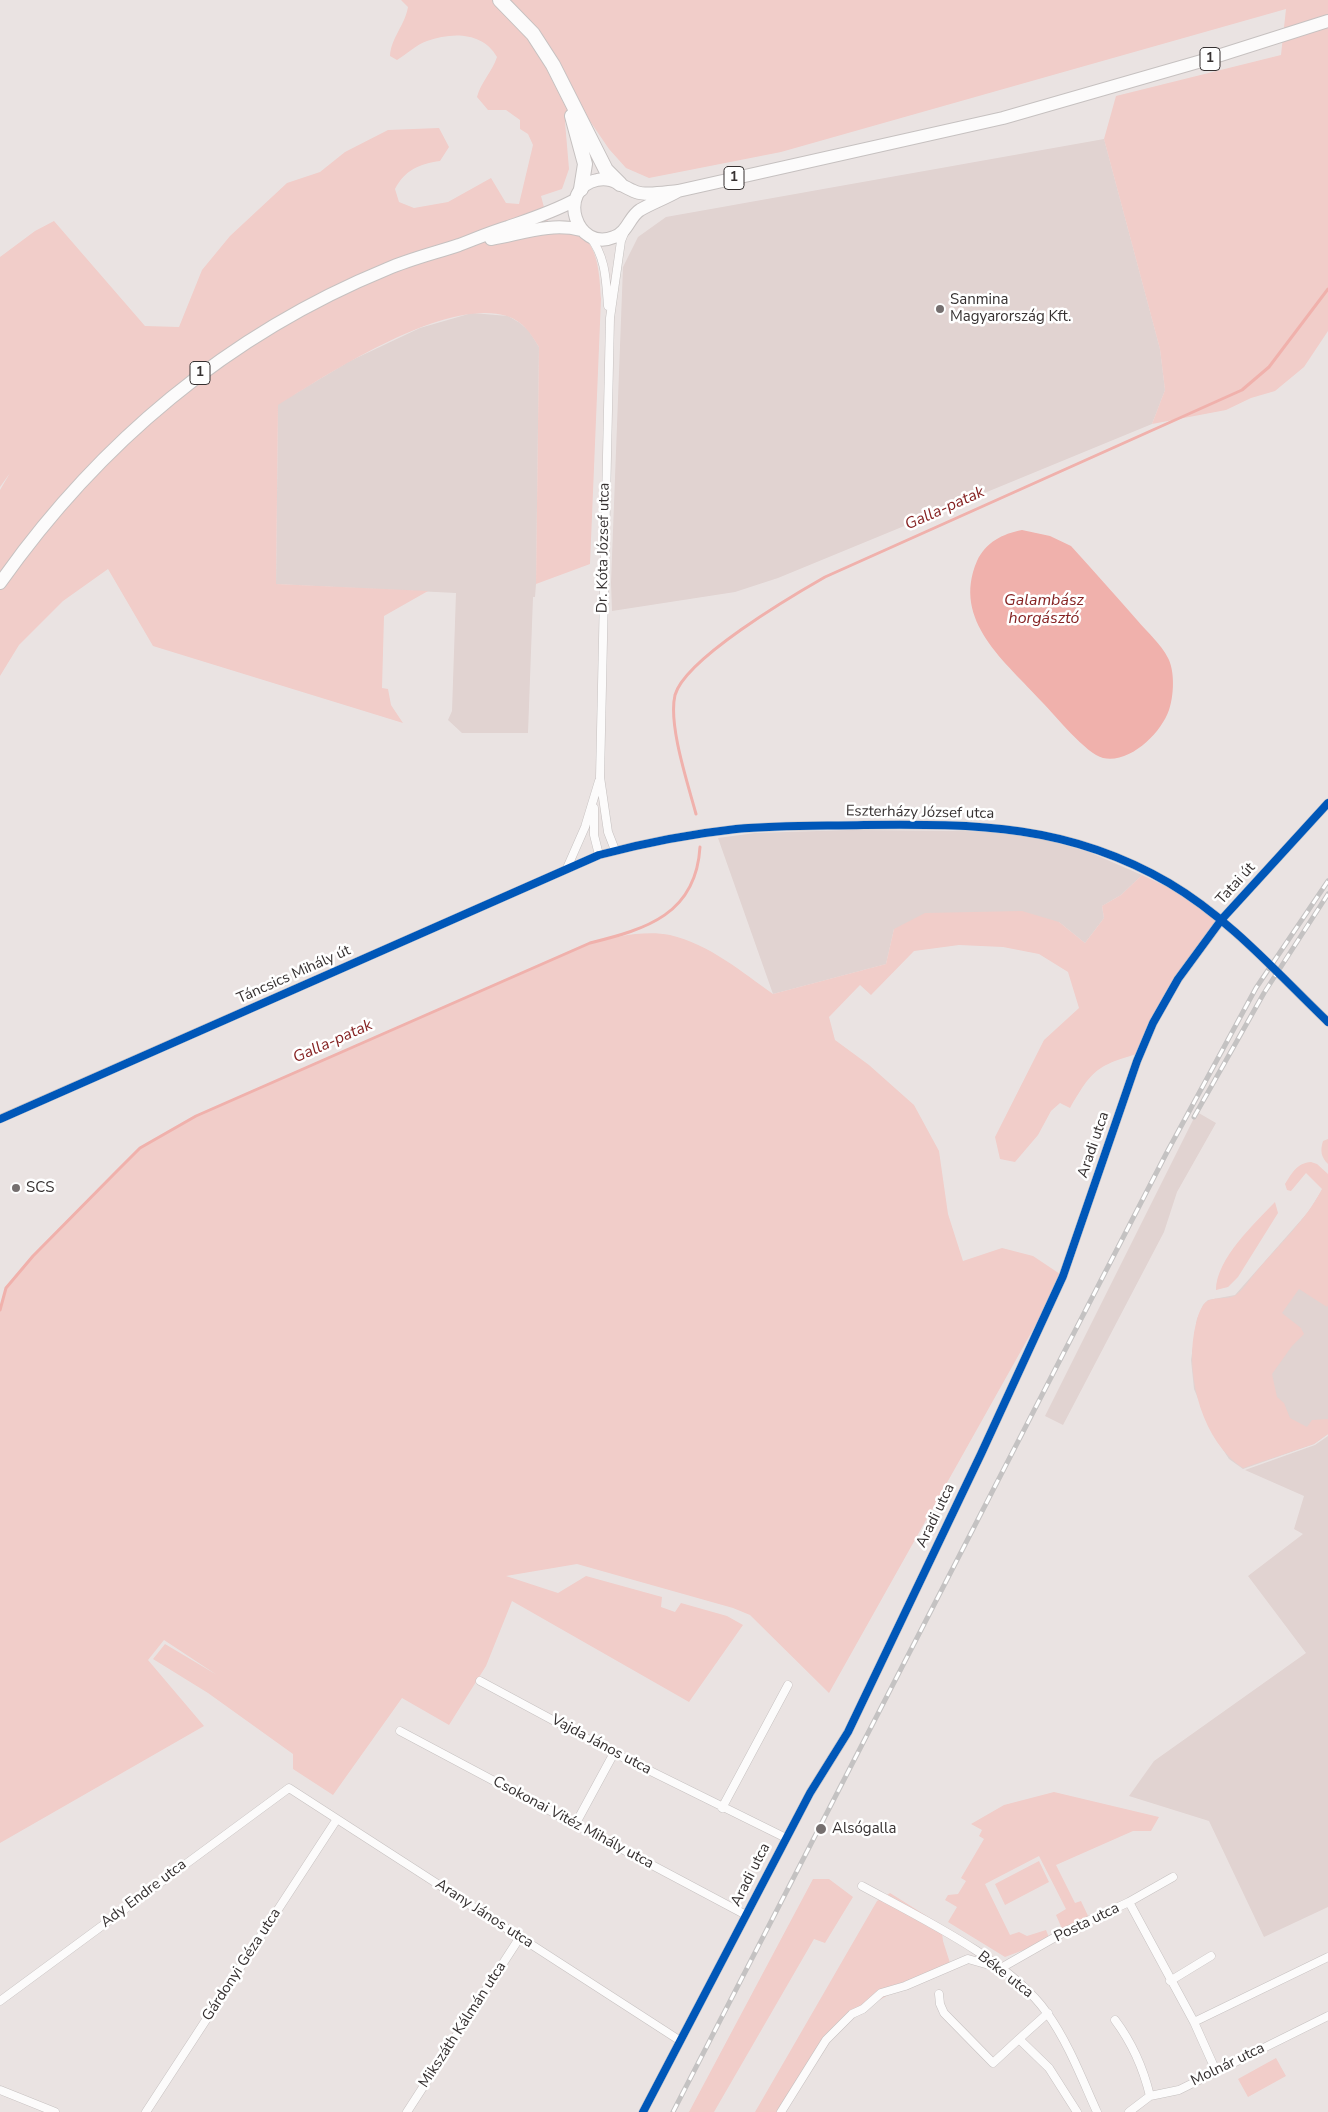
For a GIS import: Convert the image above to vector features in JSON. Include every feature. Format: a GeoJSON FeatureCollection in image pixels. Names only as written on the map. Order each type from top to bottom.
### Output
{"type":"FeatureCollection","features":[{"type":"Feature","properties":{"kind":"highway"},"geometry":{"type":"LineString","coordinates":[[500,0],[534,34],[553,65],[606,170],[620,184]]}},
{"type":"Feature","properties":{"kind":"highway"},"geometry":{"type":"LineString","coordinates":[[569,100],[585,164],[578,195]]}},
{"type":"Feature","properties":{"kind":"main road","name":"1"},"geometry":{"type":"LineString","coordinates":[[0,584],[55,510],[130,432],[202,372],[245,342],[320,298],[400,263],[459,245],[550,213],[578,195],[589,182],[599,179],[610,180],[637,193],[678,191],[1003,118],[1195,63],[1328,21]]}},
{"type":"Feature","properties":{"kind":"main road"},"geometry":{"type":"LineString","coordinates":[[620,184],[632,200],[634,210],[629,225]]}},
{"type":"Feature","properties":{"kind":"main road","name":"1"},"geometry":{"type":"LineString","coordinates":[[459,245],[548,227],[567,226],[609,239],[629,225],[639,211],[678,191]]}},
{"type":"Feature","properties":{"kind":"main road"},"geometry":{"type":"LineString","coordinates":[[578,195],[574,216],[586,233]]}},
{"type":"Feature","properties":{"kind":"street"},"geometry":{"type":"LineString","coordinates":[[610,318],[621,241],[629,225]]}},
{"type":"Feature","properties":{"kind":"street"},"geometry":{"type":"LineString","coordinates":[[586,233],[596,245],[604,267],[610,318]]}},
{"type":"Feature","properties":{"kind":"street","name":"Dr. Kóta József utca"},"geometry":{"type":"LineString","coordinates":[[610,318],[600,777],[608,832],[616,850]]}},
{"type":"Feature","properties":{"kind":"street","name":"Dr. Kóta József utca"},"geometry":{"type":"LineString","coordinates":[[567,868],[585,827],[600,777]]}},
{"type":"Feature","properties":{"kind":"street","name":"Dr. Kóta József utca"},"geometry":{"type":"LineString","coordinates":[[594,799],[594,835],[599,855]]}},
{"type":"Feature","properties":{"kind":"street","name":"Tatai út"},"geometry":{"type":"LineString","coordinates":[[1328,803],[1222,919],[1328,1022]]}},
{"type":"Feature","properties":{"kind":"street","name":"Eszterházy József utca"},"geometry":{"type":"LineString","coordinates":[[599,855],[701,834],[789,826],[966,826],[1030,831],[1085,845],[1142,868],[1197,901],[1222,919]]}},
{"type":"Feature","properties":{"kind":"street","name":"Táncsics Mihály út"},"geometry":{"type":"LineString","coordinates":[[0,1119],[599,855]]}},
{"type":"Feature","properties":{"kind":"street","name":"Aradi utca"},"geometry":{"type":"LineString","coordinates":[[644,2112],[679,2040],[810,1793],[838,1750],[857,1713],[1064,1276],[1137,1061],[1153,1023],[1178,979],[1222,919]]}},
{"type":"Feature","properties":{"kind":"street","name":"Vajda János utca"},"geometry":{"type":"LineString","coordinates":[[480,1681],[722,1808],[786,1838]]}},
{"type":"Feature","properties":{"kind":"street"},"geometry":{"type":"LineString","coordinates":[[722,1808],[788,1685]]}},
{"type":"Feature","properties":{"kind":"street","name":"Csokonai Vitéz Mihály utca"},"geometry":{"type":"LineString","coordinates":[[400,1731],[746,1915]]}},
{"type":"Feature","properties":{"kind":"street"},"geometry":{"type":"LineString","coordinates":[[576,1823],[614,1752]]}},
{"type":"Feature","properties":{"kind":"street","name":"Arany János utca"},"geometry":{"type":"LineString","coordinates":[[289,1788],[679,2040]]}},
{"type":"Feature","properties":{"kind":"street","name":"Ady Endre utca"},"geometry":{"type":"LineString","coordinates":[[0,2001],[289,1788]]}},
{"type":"Feature","properties":{"kind":"street","name":"Gárdonyi Géza utca"},"geometry":{"type":"LineString","coordinates":[[146,2112],[337,1819]]}},
{"type":"Feature","properties":{"kind":"street","name":"Posta utca"},"geometry":{"type":"LineString","coordinates":[[1001,1968],[1066,1931],[1129,1902],[1173,1877]]}},
{"type":"Feature","properties":{"kind":"street","name":"Béke utca"},"geometry":{"type":"LineString","coordinates":[[862,1886],[940,1930],[1001,1968],[1035,1998],[1048,2013],[1097,2112]]}},
{"type":"Feature","properties":{"kind":"street"},"geometry":{"type":"LineString","coordinates":[[1129,1902],[1170,1981],[1194,2022],[1216,2071]]}},
{"type":"Feature","properties":{"kind":"street","name":"Mikszáth Kálmán utca"},"geometry":{"type":"LineString","coordinates":[[407,2112],[520,1937]]}},
{"type":"Feature","properties":{"kind":"street"},"geometry":{"type":"LineString","coordinates":[[1170,1981],[1211,1956]]}},
{"type":"Feature","properties":{"kind":"street"},"geometry":{"type":"LineString","coordinates":[[1194,2022],[1328,1957]]}},
{"type":"Feature","properties":{"kind":"street"},"geometry":{"type":"LineString","coordinates":[[783,2111],[826,2040],[852,2014],[863,2009],[881,1993],[905,1986],[968,1959],[1001,1968]]}},
{"type":"Feature","properties":{"kind":"street"},"geometry":{"type":"LineString","coordinates":[[939,1994],[940,2004],[944,2013],[993,2063],[1048,2013]]}},
{"type":"Feature","properties":{"kind":"street","name":"Molnár utca"},"geometry":{"type":"LineString","coordinates":[[1129,2112],[1150,2096],[1178,2090],[1328,2016]]}},
{"type":"Feature","properties":{"kind":"street"},"geometry":{"type":"LineString","coordinates":[[1115,2020],[1131,2041],[1143,2069],[1150,2096]]}},
{"type":"Feature","properties":{"kind":"street"},"geometry":{"type":"LineString","coordinates":[[1019,2038],[1049,2068],[1077,2112]]}},
{"type":"Feature","properties":{"kind":"street"},"geometry":{"type":"LineString","coordinates":[[0,2090],[55,2112]]}},
{"type":"Feature","properties":{"kind":"shaded area"},"geometry":{"type":"Polygon","coordinates":[[[401,0],[1328,0],[1328,331],[1304,367],[1275,391],[1251,398],[1226,410],[1152,424],[1165,390],[1160,349],[1104,139],[1116,96],[1281,55],[1286,9],[781,152],[649,178],[626,168],[609,149],[583,111],[565,122],[569,169],[562,189],[541,196],[549,226],[577,232],[586,239],[592,248],[599,271],[601,299],[590,564],[536,584],[539,347],[530,333],[513,318],[481,313],[452,317],[421,327],[389,341],[327,375],[278,405],[276,584],[428,591],[384,616],[382,688],[388,689],[391,705],[403,723],[153,646],[108,569],[63,601],[19,645],[0,676],[0,490],[10,473],[0,487],[0,257],[35,231],[54,221],[145,326],[179,327],[202,270],[230,236],[287,183],[320,172],[345,152],[388,130],[439,128],[449,147],[440,161],[419,166],[403,177],[395,189],[399,202],[414,208],[448,202],[491,178],[506,203],[519,204],[533,145],[528,134],[520,129],[520,120],[506,110],[488,110],[477,97],[497,57],[484,43],[466,36],[447,36],[423,42],[397,60],[390,56],[393,43],[408,7],[401,0]]]}},
{"type":"Feature","properties":{"kind":"shaded area"},"geometry":{"type":"Polygon","coordinates":[[[1104,139],[1160,349],[1165,390],[1152,424],[778,578],[735,592],[612,611],[611,583],[623,267],[638,237],[666,217],[1104,139]]]}},
{"type":"Feature","properties":{"kind":"shaded area"},"geometry":{"type":"Polygon","coordinates":[[[472,313],[508,316],[529,331],[539,347],[536,584],[535,597],[533,597],[528,733],[462,733],[448,720],[452,711],[456,593],[276,584],[278,404],[350,361],[420,328],[472,313]]]}},
{"type":"Feature","properties":{"kind":"shaded area"},"geometry":{"type":"Polygon","coordinates":[[[850,830],[1004,832],[1033,836],[1089,852],[1142,875],[1121,895],[1102,906],[1104,918],[1085,943],[1059,922],[894,929],[886,964],[773,994],[718,838],[755,833],[850,830]]]}},
{"type":"Feature","properties":{"kind":"shaded area"},"geometry":{"type":"Polygon","coordinates":[[[1142,875],[1197,901],[1222,919],[1178,979],[1140,1053],[1114,1062],[1097,1071],[1084,1085],[1070,1108],[1060,1103],[1051,1111],[1038,1135],[1015,1162],[1000,1159],[995,1137],[1044,1040],[1079,1008],[1068,972],[1039,954],[1003,947],[959,945],[914,951],[871,995],[860,985],[829,1017],[835,1040],[869,1065],[914,1105],[939,1151],[948,1214],[963,1261],[1002,1248],[1033,1256],[1063,1276],[829,1693],[750,1615],[733,1608],[577,1564],[506,1576],[558,1593],[586,1576],[662,1597],[661,1607],[675,1612],[681,1603],[727,1616],[743,1625],[689,1702],[512,1601],[486,1666],[449,1725],[402,1698],[333,1795],[293,1769],[293,1754],[208,1693],[153,1659],[165,1644],[217,1675],[164,1640],[148,1660],[204,1726],[0,1843],[0,1310],[6,1288],[33,1256],[140,1148],[196,1116],[590,943],[650,933],[670,935],[684,939],[712,952],[773,994],[886,964],[894,929],[925,913],[1022,911],[1059,922],[1085,943],[1104,918],[1102,906],[1121,895],[1142,875]]]}},
{"type":"Feature","properties":{"kind":"shaded area"},"geometry":{"type":"Polygon","coordinates":[[[1197,1112],[1216,1123],[1177,1192],[1164,1232],[1063,1425],[1045,1416],[1197,1112]]]}},
{"type":"Feature","properties":{"kind":"shaded area"},"geometry":{"type":"Polygon","coordinates":[[[1328,1139],[1328,1164],[1321,1151],[1323,1141],[1328,1139]]]}},
{"type":"Feature","properties":{"kind":"shaded area"},"geometry":{"type":"Polygon","coordinates":[[[1311,1162],[1317,1164],[1328,1174],[1328,1305],[1327,1307],[1299,1289],[1282,1313],[1301,1328],[1304,1334],[1292,1346],[1272,1374],[1277,1397],[1284,1403],[1290,1418],[1307,1427],[1312,1420],[1328,1419],[1328,1434],[1314,1444],[1243,1468],[1229,1457],[1217,1442],[1200,1408],[1195,1389],[1193,1369],[1194,1333],[1204,1304],[1207,1301],[1232,1297],[1239,1293],[1308,1211],[1322,1189],[1306,1173],[1291,1191],[1287,1190],[1285,1184],[1298,1166],[1311,1162]]]}},
{"type":"Feature","properties":{"kind":"shaded area"},"geometry":{"type":"Polygon","coordinates":[[[1328,1180],[1328,1434],[1314,1444],[1243,1469],[1229,1459],[1214,1436],[1194,1389],[1191,1360],[1197,1319],[1203,1305],[1208,1300],[1235,1295],[1309,1211],[1328,1180]]]}},
{"type":"Feature","properties":{"kind":"shaded area"},"geometry":{"type":"Polygon","coordinates":[[[1275,1202],[1278,1213],[1238,1277],[1228,1287],[1216,1290],[1222,1266],[1229,1254],[1275,1202]]]}},
{"type":"Feature","properties":{"kind":"shaded area"},"geometry":{"type":"Polygon","coordinates":[[[1328,1436],[1328,1907],[1264,1937],[1209,1821],[1129,1796],[1154,1761],[1306,1653],[1248,1576],[1303,1534],[1294,1529],[1304,1496],[1245,1470],[1315,1445],[1328,1436]]]}},
{"type":"Feature","properties":{"kind":"shaded area"},"geometry":{"type":"Polygon","coordinates":[[[1054,1792],[1159,1817],[1151,1831],[1133,1831],[1056,1865],[1075,1903],[1081,1901],[1090,1920],[1063,1931],[1056,1915],[1066,1909],[1039,1856],[985,1884],[1010,1935],[1019,1932],[1027,1936],[1046,1930],[1050,1940],[1005,1957],[948,1922],[957,1907],[945,1900],[948,1895],[958,1894],[966,1881],[961,1878],[984,1839],[979,1836],[982,1830],[971,1824],[1004,1805],[1054,1792]]]}},
{"type":"Feature","properties":{"kind":"shaded area"},"geometry":{"type":"Polygon","coordinates":[[[1039,1861],[1049,1882],[1005,1905],[995,1884],[1039,1861]]]}},
{"type":"Feature","properties":{"kind":"shaded area"},"geometry":{"type":"Polygon","coordinates":[[[813,1879],[829,1879],[853,1897],[825,1943],[814,1939],[714,2112],[689,2112],[813,1879]]]}},
{"type":"Feature","properties":{"kind":"shaded area"},"geometry":{"type":"Polygon","coordinates":[[[890,1893],[941,1925],[943,1941],[951,1966],[905,1986],[863,2009],[841,2024],[782,2112],[755,2112],[877,1901],[890,1893]]]}},
{"type":"Feature","properties":{"kind":"shaded area"},"geometry":{"type":"Polygon","coordinates":[[[1276,2058],[1286,2076],[1248,2097],[1238,2079],[1276,2058]]]}},
{"type":"Feature","properties":{"kind":"water","name":"Galambász horgásztó"},"geometry":{"type":"Polygon","coordinates":[[[1022,530],[1050,536],[1071,546],[1158,643],[1168,658],[1172,670],[1173,684],[1169,710],[1152,737],[1134,752],[1113,759],[1103,758],[1088,749],[1013,672],[986,639],[971,603],[971,583],[977,561],[985,549],[995,540],[1022,530]]]}},
{"type":"Feature","properties":{"kind":"waterway","name":"Galla-patak"},"geometry":{"type":"LineString","coordinates":[[696,814],[676,738],[674,722],[675,695],[683,680],[718,647],[765,614],[825,577],[1242,390],[1269,367],[1328,289]]}},
{"type":"Feature","properties":{"kind":"waterway","name":"Galla-patak"},"geometry":{"type":"LineString","coordinates":[[0,1310],[6,1288],[33,1256],[140,1148],[196,1116],[590,943],[631,932],[649,924],[665,915],[678,903],[689,888],[696,870],[700,847]]}},
{"type":"Feature","properties":{"kind":"railway"},"geometry":{"type":"LineString","coordinates":[[673,2112],[1166,1154],[1256,988],[1328,881]]}},
{"type":"Feature","properties":{"kind":"railway"},"geometry":{"type":"LineString","coordinates":[[1194,1117],[1264,993],[1328,894]]}},
{"type":"Feature","properties":{"kind":"cycle path"},"geometry":{"type":"LineString","coordinates":[[643,2112],[810,1793],[848,1732],[981,1454],[1063,1276],[1137,1061],[1153,1023],[1178,979],[1222,919],[1328,803]]}},
{"type":"Feature","properties":{"kind":"cycle path"},"geometry":{"type":"LineString","coordinates":[[0,1119],[599,855],[684,836],[752,828],[905,825],[984,827],[1058,838],[1095,849],[1132,864],[1191,897],[1233,930],[1328,1022]]}},
{"type":"Feature","properties":{"kind":"place","name":"Sanmina Magyarország Kft."},"geometry":{"type":"Point","coordinates":[940,309]}},
{"type":"Feature","properties":{"kind":"place","name":"SCS"},"geometry":{"type":"Point","coordinates":[16,1188]}},
{"type":"Feature","properties":{"kind":"place","name":"Alsógalla"},"geometry":{"type":"Point","coordinates":[821,1829]}}]}
